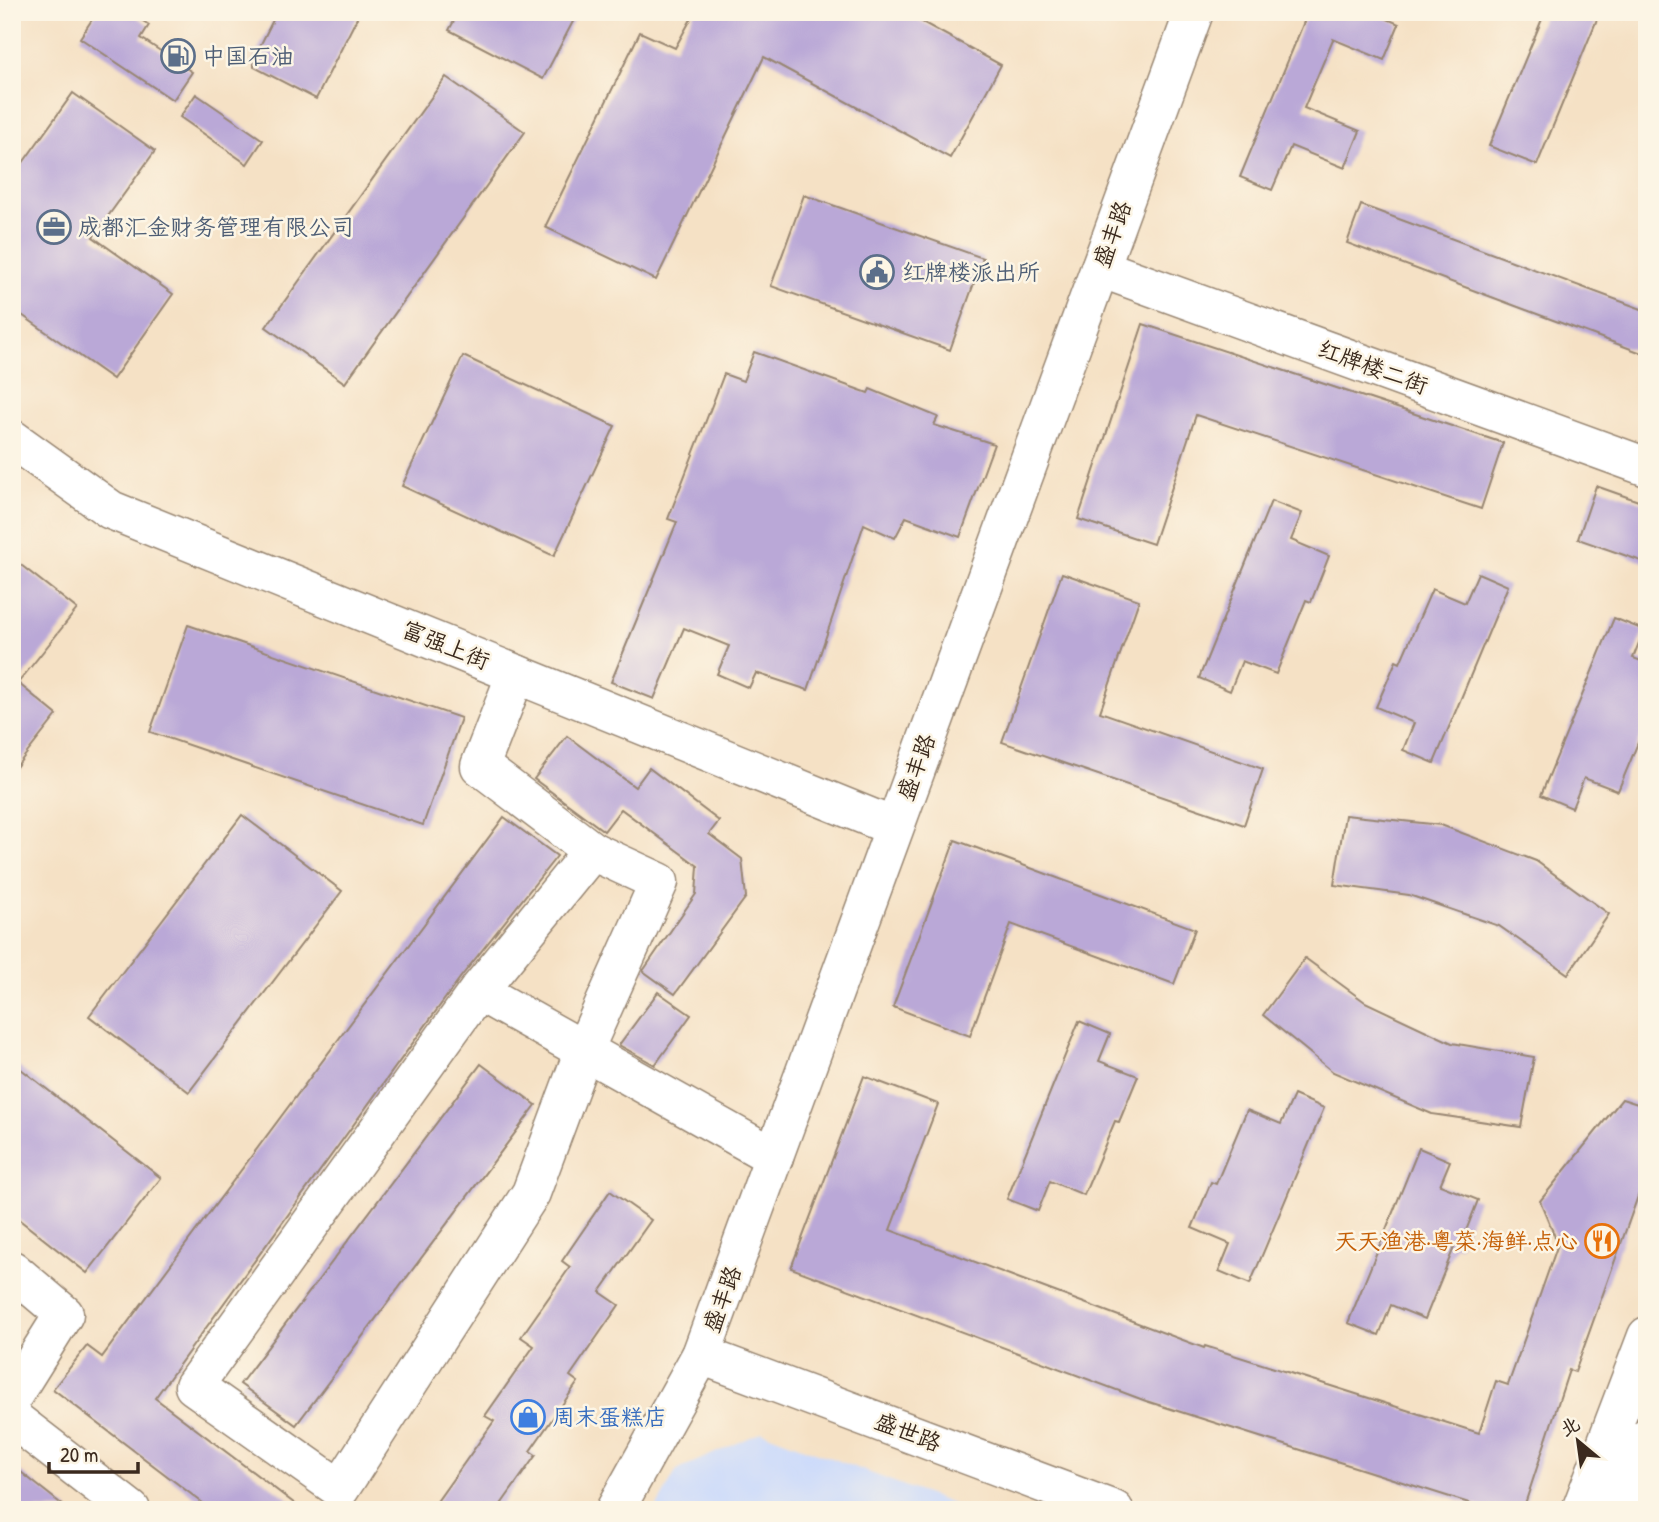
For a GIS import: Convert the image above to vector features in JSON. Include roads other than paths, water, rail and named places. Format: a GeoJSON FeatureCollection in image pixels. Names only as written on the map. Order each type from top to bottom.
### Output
{"type":"FeatureCollection","features":[{"type":"Feature","properties":{"kind":"street","name":"盛丰路"},"geometry":{"type":"LineString","coordinates":[[615,1510],[701,1355],[1194,12]]}},
{"type":"Feature","properties":{"kind":"street","name":"红牌楼二街"},"geometry":{"type":"LineString","coordinates":[[1100,268],[1647,467]]}},
{"type":"Feature","properties":{"kind":"street","name":"富强上街"},"geometry":{"type":"LineString","coordinates":[[12,439],[111,510],[894,827]]}},
{"type":"Feature","properties":{"kind":"street"},"geometry":{"type":"LineString","coordinates":[[516,674],[480,766],[592,852],[659,882],[584,1050],[531,1193],[340,1489],[194,1386],[478,991],[592,852]]}},
{"type":"Feature","properties":{"kind":"street"},"geometry":{"type":"LineString","coordinates":[[478,991],[774,1157]]}},
{"type":"Feature","properties":{"kind":"street"},"geometry":{"type":"LineString","coordinates":[[12,1270],[64,1314],[12,1397]]}},
{"type":"Feature","properties":{"kind":"street"},"geometry":{"type":"LineString","coordinates":[[1581,1510],[1647,1336]]}},
{"type":"Feature","properties":{"kind":"street","name":"盛世路"},"geometry":{"type":"LineString","coordinates":[[701,1355],[1114,1510]]}},
{"type":"Feature","properties":{"kind":"street"},"geometry":{"type":"LineString","coordinates":[[12,1418],[131,1510]]}},
{"type":"Feature","properties":{"kind":"street"},"geometry":{"type":"LineString","coordinates":[[1620,1510],[1647,1437]]}},
{"type":"Feature","properties":{"kind":"place","name":"中国石油"},"geometry":{"type":"Point","coordinates":[178,56]}},
{"type":"Feature","properties":{"kind":"place","name":"成都汇金财务管理有限公司"},"geometry":{"type":"Point","coordinates":[54,227]}},
{"type":"Feature","properties":{"kind":"place","name":"红牌楼派出所"},"geometry":{"type":"Point","coordinates":[877,272]}},
{"type":"Feature","properties":{"kind":"place","name":"天天渔港·粤菜·海鲜·点心"},"geometry":{"type":"Point","coordinates":[1602,1241]}},
{"type":"Feature","properties":{"kind":"place","name":"周末蛋糕店"},"geometry":{"type":"Point","coordinates":[528,1417]}}]}
